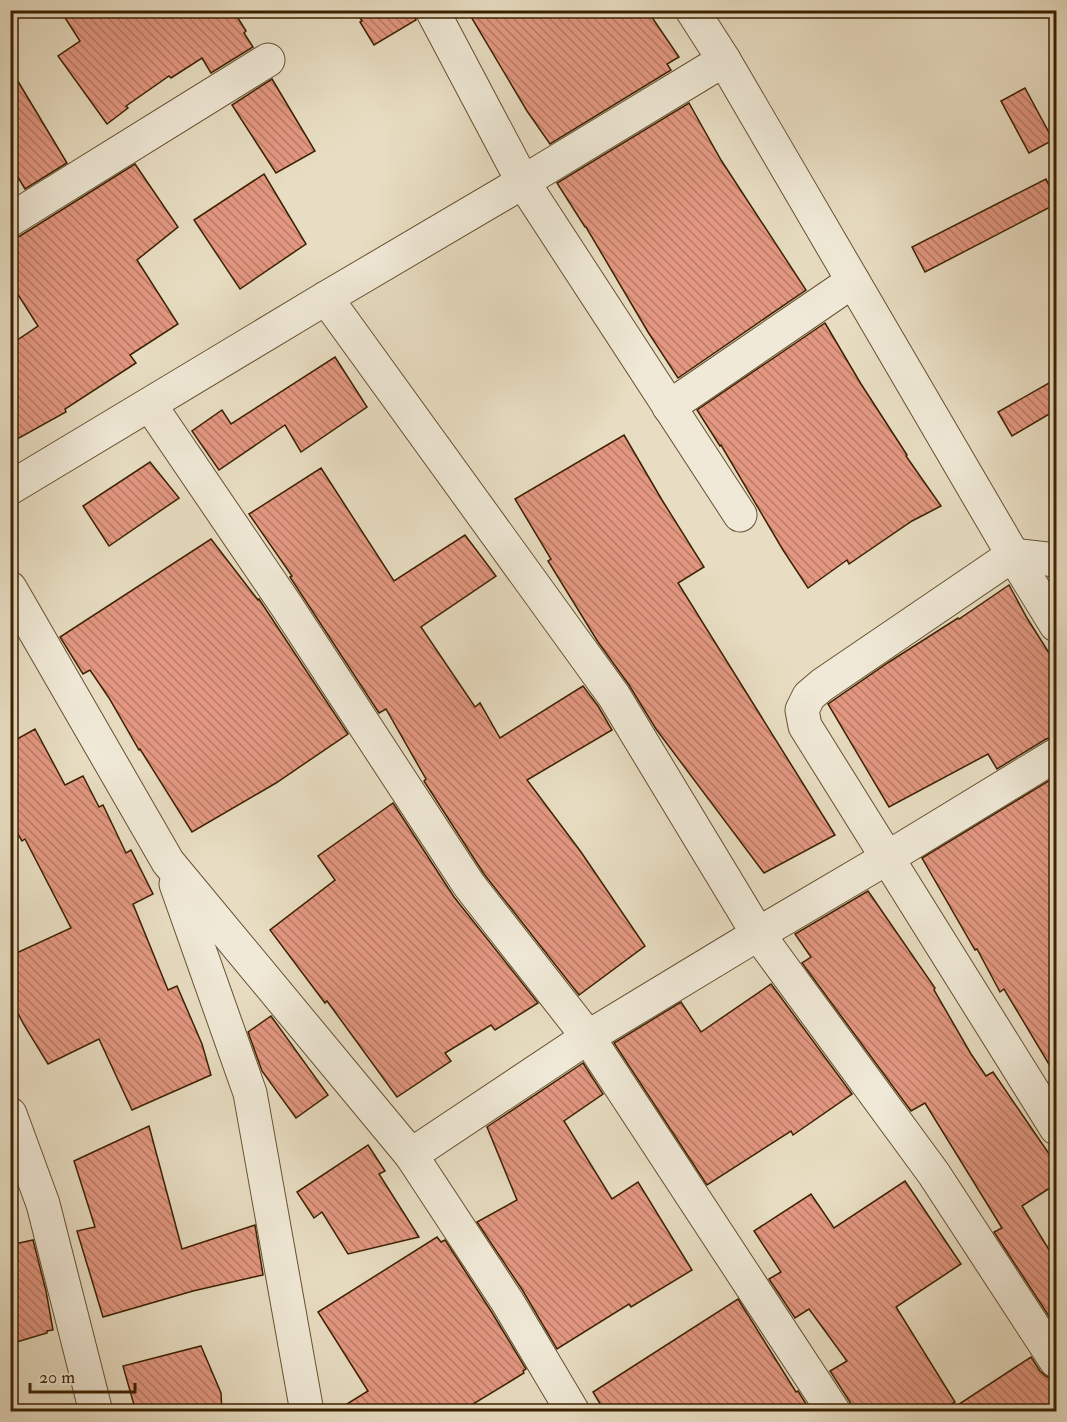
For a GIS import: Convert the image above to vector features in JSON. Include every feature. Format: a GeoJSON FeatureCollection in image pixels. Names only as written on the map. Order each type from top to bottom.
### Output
{"type":"FeatureCollection","features":[{"type":"Feature","properties":{"kind":"street"},"geometry":{"type":"LineString","coordinates":[[432,10],[523,182],[740,515]]}},
{"type":"Feature","properties":{"kind":"street"},"geometry":{"type":"LineString","coordinates":[[692,10],[724,60],[1056,625]]}},
{"type":"Feature","properties":{"kind":"street"},"geometry":{"type":"LineString","coordinates":[[10,220],[268,60]]}},
{"type":"Feature","properties":{"kind":"street"},"geometry":{"type":"LineString","coordinates":[[10,488],[724,60]]}},
{"type":"Feature","properties":{"kind":"street"},"geometry":{"type":"LineString","coordinates":[[669,407],[853,281]]}},
{"type":"Feature","properties":{"kind":"street"},"geometry":{"type":"LineString","coordinates":[[326,298],[614,696],[758,934],[934,1174],[1056,1360]]}},
{"type":"Feature","properties":{"kind":"street"},"geometry":{"type":"LineString","coordinates":[[150,405],[286,605],[469,885],[588,1037],[834,1412]]}},
{"type":"Feature","properties":{"kind":"street"},"geometry":{"type":"LineString","coordinates":[[1056,560],[1013,555],[822,685],[809,696],[802,711],[805,726],[1056,1128]]}},
{"type":"Feature","properties":{"kind":"street"},"geometry":{"type":"LineString","coordinates":[[10,588],[168,862],[411,1155],[507,1302],[573,1412]]}},
{"type":"Feature","properties":{"kind":"street"},"geometry":{"type":"LineString","coordinates":[[411,1155],[588,1037],[1056,755]]}},
{"type":"Feature","properties":{"kind":"street"},"geometry":{"type":"LineString","coordinates":[[168,862],[250,1093],[307,1412]]}},
{"type":"Feature","properties":{"kind":"street"},"geometry":{"type":"LineString","coordinates":[[10,1114],[43,1204],[96,1412]]}},
{"type":"Feature","properties":{"kind":"building"},"geometry":{"type":"Polygon","coordinates":[[[60,10],[233,10],[253,47],[211,73],[202,58],[171,78],[169,76],[126,106],[128,108],[107,124],[58,56],[80,41],[60,10]]]}},
{"type":"Feature","properties":{"kind":"building"},"geometry":{"type":"Polygon","coordinates":[[[355,10],[413,10],[416,20],[374,45],[355,10]]]}},
{"type":"Feature","properties":{"kind":"building"},"geometry":{"type":"Polygon","coordinates":[[[467,10],[647,10],[679,57],[667,64],[671,70],[550,144],[527,111],[467,10]]]}},
{"type":"Feature","properties":{"kind":"building"},"geometry":{"type":"Polygon","coordinates":[[[10,68],[67,163],[25,189],[10,164],[10,68]]]}},
{"type":"Feature","properties":{"kind":"building"},"geometry":{"type":"Polygon","coordinates":[[[272,79],[315,151],[276,173],[232,105],[272,79]]]}},
{"type":"Feature","properties":{"kind":"building"},"geometry":{"type":"Polygon","coordinates":[[[1025,88],[1053,140],[1029,153],[1001,101],[1025,88]]]}},
{"type":"Feature","properties":{"kind":"building"},"geometry":{"type":"Polygon","coordinates":[[[689,103],[721,160],[806,290],[678,378],[557,183],[689,103]]]}},
{"type":"Feature","properties":{"kind":"building"},"geometry":{"type":"Polygon","coordinates":[[[135,164],[178,227],[137,260],[178,324],[130,355],[136,363],[65,409],[66,412],[10,443],[10,345],[38,326],[10,282],[10,239],[20,236],[135,164]]]}},
{"type":"Feature","properties":{"kind":"building"},"geometry":{"type":"Polygon","coordinates":[[[264,174],[306,244],[240,289],[194,220],[264,174]]]}},
{"type":"Feature","properties":{"kind":"building"},"geometry":{"type":"Polygon","coordinates":[[[1046,179],[1056,199],[1056,204],[925,272],[912,247],[1046,179]]]}},
{"type":"Feature","properties":{"kind":"building"},"geometry":{"type":"Polygon","coordinates":[[[825,323],[906,456],[941,506],[912,521],[849,564],[847,560],[808,588],[721,445],[697,410],[825,323]]]}},
{"type":"Feature","properties":{"kind":"building"},"geometry":{"type":"Polygon","coordinates":[[[335,357],[367,407],[301,452],[285,425],[219,470],[192,431],[222,410],[231,424],[335,357]]]}},
{"type":"Feature","properties":{"kind":"building"},"geometry":{"type":"Polygon","coordinates":[[[1056,379],[1056,410],[1012,436],[998,412],[1056,379]]]}},
{"type":"Feature","properties":{"kind":"building"},"geometry":{"type":"Polygon","coordinates":[[[624,435],[704,567],[678,583],[835,835],[764,873],[656,729],[629,685],[598,642],[548,561],[551,559],[515,499],[624,435]]]}},
{"type":"Feature","properties":{"kind":"building"},"geometry":{"type":"Polygon","coordinates":[[[150,462],[179,498],[109,546],[83,506],[150,462]]]}},
{"type":"Feature","properties":{"kind":"building"},"geometry":{"type":"Polygon","coordinates":[[[321,468],[394,581],[465,535],[496,576],[421,627],[475,707],[480,703],[500,738],[583,686],[612,730],[527,780],[581,852],[645,946],[579,995],[484,874],[424,781],[426,779],[386,709],[379,713],[290,577],[292,576],[249,514],[321,468]]]}},
{"type":"Feature","properties":{"kind":"building"},"geometry":{"type":"Polygon","coordinates":[[[211,539],[259,599],[348,734],[276,783],[192,832],[139,750],[109,698],[90,670],[83,674],[60,637],[211,539]]]}},
{"type":"Feature","properties":{"kind":"building"},"geometry":{"type":"Polygon","coordinates":[[[1009,585],[1056,664],[1056,736],[1046,739],[997,769],[988,754],[889,807],[828,704],[1009,585]]]}},
{"type":"Feature","properties":{"kind":"building"},"geometry":{"type":"Polygon","coordinates":[[[35,729],[65,785],[83,776],[99,807],[103,805],[126,853],[131,850],[153,894],[133,904],[168,990],[177,986],[202,1044],[211,1075],[132,1110],[99,1039],[48,1064],[10,998],[10,956],[71,928],[25,839],[22,841],[10,821],[10,743],[35,729]]]}},
{"type":"Feature","properties":{"kind":"building"},"geometry":{"type":"Polygon","coordinates":[[[1055,777],[1056,1076],[1004,989],[1000,992],[922,858],[1055,777]]]}},
{"type":"Feature","properties":{"kind":"building"},"geometry":{"type":"Polygon","coordinates":[[[393,803],[454,897],[538,1003],[495,1030],[491,1025],[445,1053],[451,1061],[397,1097],[327,1001],[325,1003],[270,930],[335,880],[318,856],[393,803]]]}},
{"type":"Feature","properties":{"kind":"building"},"geometry":{"type":"Polygon","coordinates":[[[868,891],[935,988],[934,990],[971,1054],[986,1076],[993,1072],[1056,1164],[1056,1184],[1022,1206],[1056,1261],[1056,1327],[994,1232],[1002,1228],[925,1103],[911,1111],[802,963],[811,957],[795,934],[868,891]]]}},
{"type":"Feature","properties":{"kind":"building"},"geometry":{"type":"Polygon","coordinates":[[[771,984],[852,1094],[793,1135],[791,1131],[707,1185],[614,1043],[681,1002],[701,1032],[771,984]]]}},
{"type":"Feature","properties":{"kind":"building"},"geometry":{"type":"Polygon","coordinates":[[[271,1016],[328,1095],[296,1118],[262,1071],[248,1032],[271,1016]]]}},
{"type":"Feature","properties":{"kind":"building"},"geometry":{"type":"Polygon","coordinates":[[[583,1063],[603,1094],[564,1121],[612,1199],[638,1182],[692,1270],[631,1307],[629,1304],[557,1349],[523,1291],[477,1222],[517,1200],[487,1127],[583,1063]]]}},
{"type":"Feature","properties":{"kind":"building"},"geometry":{"type":"Polygon","coordinates":[[[149,1126],[182,1249],[255,1225],[263,1275],[193,1291],[103,1317],[77,1231],[95,1227],[74,1161],[149,1126]]]}},
{"type":"Feature","properties":{"kind":"building"},"geometry":{"type":"Polygon","coordinates":[[[368,1145],[385,1171],[379,1174],[419,1237],[348,1254],[322,1212],[314,1218],[297,1192],[368,1145]]]}},
{"type":"Feature","properties":{"kind":"building"},"geometry":{"type":"Polygon","coordinates":[[[905,1181],[961,1264],[896,1307],[955,1402],[939,1412],[853,1412],[850,1402],[830,1371],[847,1361],[809,1309],[795,1318],[769,1279],[781,1272],[754,1231],[811,1194],[834,1228],[905,1181]]]}},
{"type":"Feature","properties":{"kind":"building"},"geometry":{"type":"Polygon","coordinates":[[[437,1237],[441,1242],[445,1240],[491,1311],[526,1369],[524,1373],[460,1412],[334,1412],[368,1391],[318,1312],[437,1237]]]}},
{"type":"Feature","properties":{"kind":"building"},"geometry":{"type":"Polygon","coordinates":[[[33,1240],[53,1330],[10,1344],[10,1245],[33,1240]]]}},
{"type":"Feature","properties":{"kind":"building"},"geometry":{"type":"Polygon","coordinates":[[[738,1299],[811,1412],[605,1412],[593,1392],[738,1299]]]}},
{"type":"Feature","properties":{"kind":"building"},"geometry":{"type":"Polygon","coordinates":[[[201,1346],[221,1393],[222,1412],[136,1412],[123,1366],[201,1346]]]}},
{"type":"Feature","properties":{"kind":"building"},"geometry":{"type":"Polygon","coordinates":[[[1031,1357],[1040,1371],[1056,1380],[1056,1412],[947,1412],[1031,1357]]]}}]}
